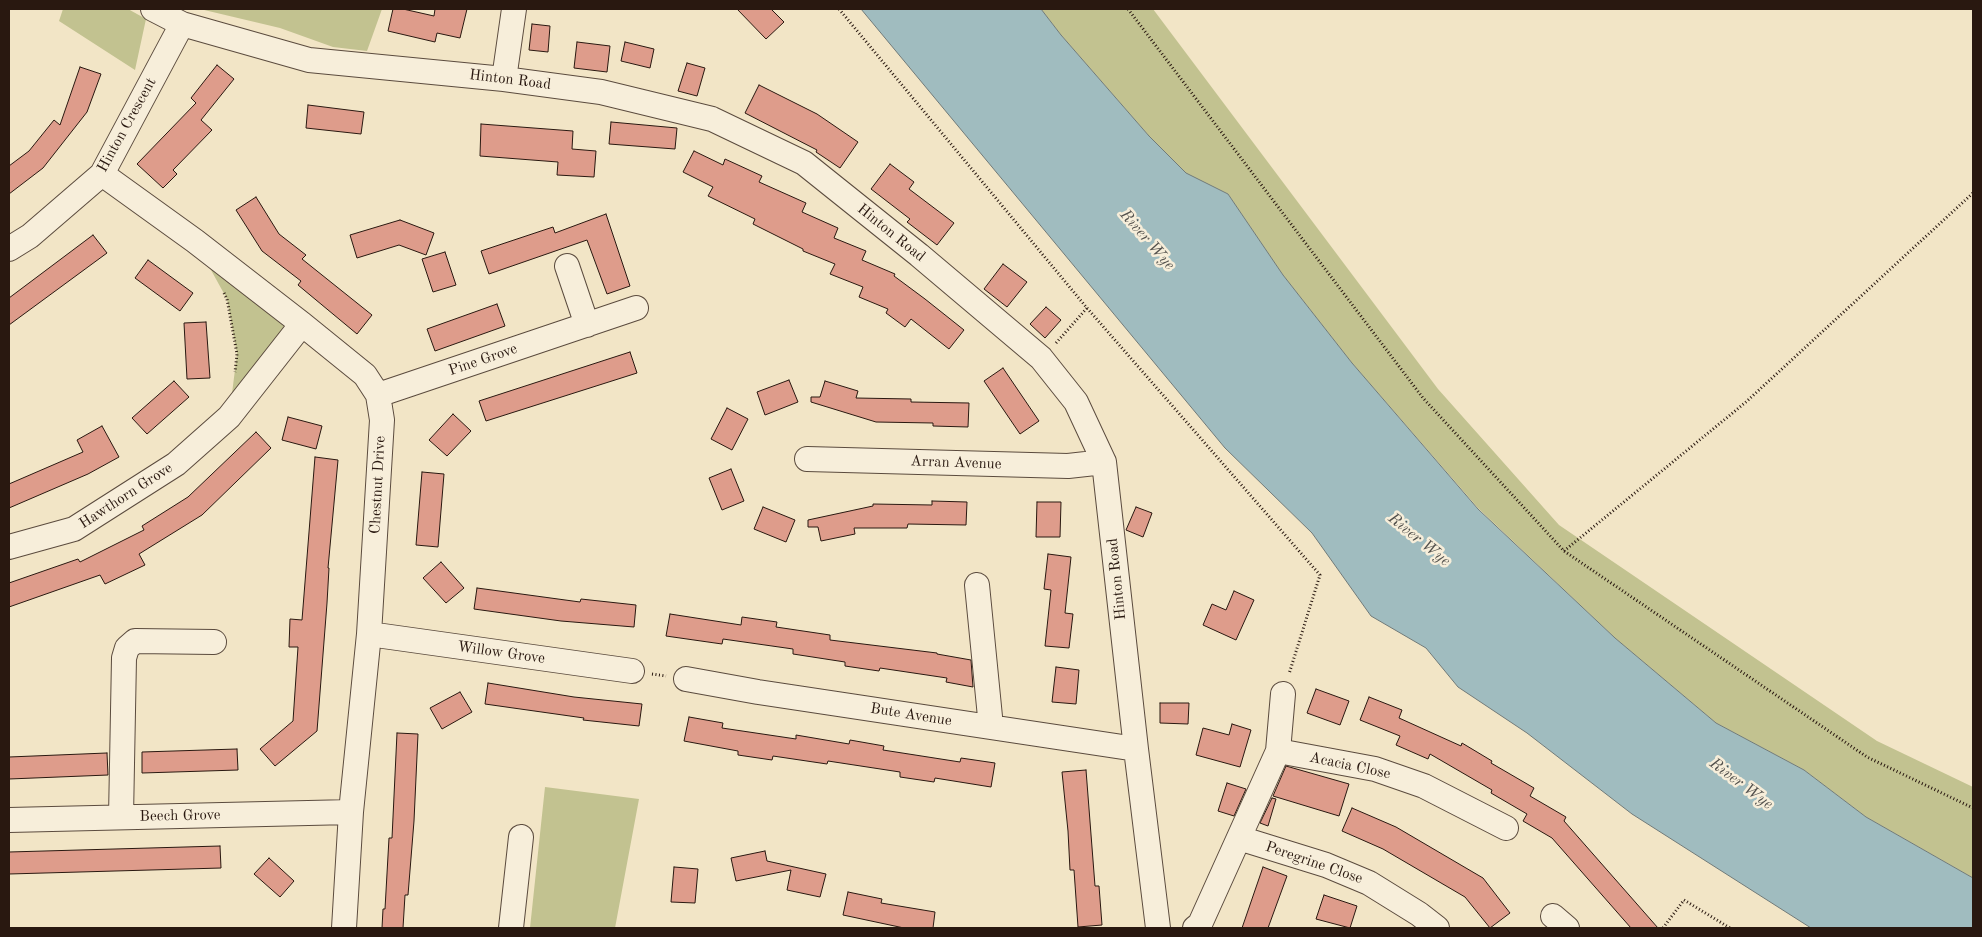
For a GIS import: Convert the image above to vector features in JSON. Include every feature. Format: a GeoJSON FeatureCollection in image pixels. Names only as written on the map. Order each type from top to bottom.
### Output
{"type":"FeatureCollection","features":[{"type":"Feature","properties":{"kind":"street","name":"Hinton Road"},"geometry":{"type":"LineString","coordinates":[[153,9],[182,24],[309,60],[504,79],[601,92],[712,119],[804,163],[919,255],[1041,358],[1076,402],[1104,462],[1158,928]]}},
{"type":"Feature","properties":{"kind":"street"},"geometry":{"type":"LineString","coordinates":[[504,79],[514,9]]}},
{"type":"Feature","properties":{"kind":"street","name":"Hinton Crescent"},"geometry":{"type":"LineString","coordinates":[[9,249],[30,236],[102,174],[182,24]]}},
{"type":"Feature","properties":{"kind":"street","name":"Chestnut Drive"},"geometry":{"type":"LineString","coordinates":[[102,174],[195,241],[302,324],[365,375],[378,395],[382,420],[370,634],[351,812],[344,928]]}},
{"type":"Feature","properties":{"kind":"street"},"geometry":{"type":"LineString","coordinates":[[567,266],[587,325]]}},
{"type":"Feature","properties":{"kind":"street","name":"Pine Grove"},"geometry":{"type":"LineString","coordinates":[[378,395],[636,308]]}},
{"type":"Feature","properties":{"kind":"street","name":"Hawthorn Grove"},"geometry":{"type":"LineString","coordinates":[[9,548],[74,529],[176,464],[229,417],[302,324]]}},
{"type":"Feature","properties":{"kind":"street","name":"Arran Avenue"},"geometry":{"type":"LineString","coordinates":[[807,459],[1068,466],[1104,462]]}},
{"type":"Feature","properties":{"kind":"street"},"geometry":{"type":"LineString","coordinates":[[977,585],[991,727]]}},
{"type":"Feature","properties":{"kind":"street","name":"Willow Grove"},"geometry":{"type":"LineString","coordinates":[[370,634],[632,671]]}},
{"type":"Feature","properties":{"kind":"street"},"geometry":{"type":"LineString","coordinates":[[121,817],[124,658],[127,648],[135,641],[214,642]]}},
{"type":"Feature","properties":{"kind":"street","name":"Bute Avenue"},"geometry":{"type":"LineString","coordinates":[[686,679],[758,692],[1136,749]]}},
{"type":"Feature","properties":{"kind":"street"},"geometry":{"type":"LineString","coordinates":[[1195,928],[1200,924],[1278,751],[1283,694]]}},
{"type":"Feature","properties":{"kind":"street","name":"Acacia Close"},"geometry":{"type":"LineString","coordinates":[[1278,751],[1384,772],[1424,786],[1506,828]]}},
{"type":"Feature","properties":{"kind":"street","name":"Beech Grove"},"geometry":{"type":"LineString","coordinates":[[9,820],[351,812]]}},
{"type":"Feature","properties":{"kind":"street"},"geometry":{"type":"LineString","coordinates":[[511,928],[520,838]]}},
{"type":"Feature","properties":{"kind":"street","name":"Peregrine Close"},"geometry":{"type":"LineString","coordinates":[[1239,838],[1326,865],[1370,883],[1419,914],[1437,928]]}},
{"type":"Feature","properties":{"kind":"path"},"geometry":{"type":"LineString","coordinates":[[839,9],[1087,308],[1320,575],[1283,694]]}},
{"type":"Feature","properties":{"kind":"path"},"geometry":{"type":"LineString","coordinates":[[1128,9],[1423,398],[1564,551],[1867,757],[1973,808]]}},
{"type":"Feature","properties":{"kind":"path"},"geometry":{"type":"LineString","coordinates":[[1564,551],[1746,402],[1973,193]]}},
{"type":"Feature","properties":{"kind":"path"},"geometry":{"type":"LineString","coordinates":[[223,291],[227,299],[237,354],[234,381]]}},
{"type":"Feature","properties":{"kind":"path"},"geometry":{"type":"LineString","coordinates":[[1041,358],[1087,308]]}},
{"type":"Feature","properties":{"kind":"path"},"geometry":{"type":"LineString","coordinates":[[632,671],[686,679]]}},
{"type":"Feature","properties":{"kind":"path"},"geometry":{"type":"LineString","coordinates":[[1664,928],[1684,900],[1730,928]]}},
{"type":"Feature","properties":{"kind":"green space"},"geometry":{"type":"Polygon","coordinates":[[[63,9],[128,9],[146,19],[135,70],[59,21],[63,9]]]}},
{"type":"Feature","properties":{"kind":"green space"},"geometry":{"type":"Polygon","coordinates":[[[200,9],[382,9],[367,51],[333,47],[280,28],[200,9]]]}},
{"type":"Feature","properties":{"kind":"green space"},"geometry":{"type":"Polygon","coordinates":[[[1041,9],[1153,9],[1438,389],[1559,525],[1877,741],[1973,787],[1973,878],[1866,817],[1804,770],[1716,723],[1615,638],[1478,508],[1352,363],[1283,275],[1228,194],[1186,174],[1149,136],[1061,35],[1041,9]]]}},
{"type":"Feature","properties":{"kind":"green space"},"geometry":{"type":"Polygon","coordinates":[[[195,241],[302,324],[229,417],[237,354],[227,299],[195,241]]]}},
{"type":"Feature","properties":{"kind":"green space"},"geometry":{"type":"Polygon","coordinates":[[[545,787],[639,799],[615,928],[530,928],[545,787]]]}},
{"type":"Feature","properties":{"kind":"water","name":"River Wye"},"geometry":{"type":"Polygon","coordinates":[[[861,9],[1041,9],[1061,35],[1149,136],[1186,173],[1228,194],[1283,275],[1352,363],[1478,509],[1615,638],[1716,723],[1804,770],[1866,817],[1973,878],[1973,928],[1811,928],[1632,814],[1527,733],[1458,687],[1426,648],[1371,616],[1312,533],[1225,448],[861,9]]]}},
{"type":"Feature","properties":{"kind":"building"},"geometry":{"type":"Polygon","coordinates":[[[393,9],[403,9],[434,16],[435,9],[467,9],[460,38],[437,33],[435,42],[388,31],[393,9]]]}},
{"type":"Feature","properties":{"kind":"building"},"geometry":{"type":"Polygon","coordinates":[[[737,9],[771,9],[784,22],[766,39],[737,9]]]}},
{"type":"Feature","properties":{"kind":"building"},"geometry":{"type":"Polygon","coordinates":[[[532,24],[550,26],[548,52],[529,50],[532,24]]]}},
{"type":"Feature","properties":{"kind":"building"},"geometry":{"type":"Polygon","coordinates":[[[577,42],[610,46],[607,72],[574,68],[577,42]]]}},
{"type":"Feature","properties":{"kind":"building"},"geometry":{"type":"Polygon","coordinates":[[[625,42],[654,49],[650,68],[621,61],[625,42]]]}},
{"type":"Feature","properties":{"kind":"building"},"geometry":{"type":"Polygon","coordinates":[[[687,63],[705,68],[697,96],[678,91],[687,63]]]}},
{"type":"Feature","properties":{"kind":"building"},"geometry":{"type":"Polygon","coordinates":[[[217,65],[234,79],[201,120],[212,130],[173,170],[177,174],[163,188],[137,164],[196,103],[191,98],[217,65]]]}},
{"type":"Feature","properties":{"kind":"building"},"geometry":{"type":"Polygon","coordinates":[[[80,67],[101,74],[87,112],[43,168],[9,194],[9,166],[29,151],[54,120],[60,125],[80,67]]]}},
{"type":"Feature","properties":{"kind":"building"},"geometry":{"type":"Polygon","coordinates":[[[759,85],[817,114],[858,142],[840,168],[816,152],[817,150],[745,113],[759,85]]]}},
{"type":"Feature","properties":{"kind":"building"},"geometry":{"type":"Polygon","coordinates":[[[308,105],[364,112],[361,134],[306,128],[308,105]]]}},
{"type":"Feature","properties":{"kind":"building"},"geometry":{"type":"Polygon","coordinates":[[[611,122],[677,128],[675,149],[609,144],[611,122]]]}},
{"type":"Feature","properties":{"kind":"building"},"geometry":{"type":"Polygon","coordinates":[[[481,124],[573,131],[572,149],[596,151],[594,177],[557,175],[558,162],[480,156],[481,124]]]}},
{"type":"Feature","properties":{"kind":"building"},"geometry":{"type":"Polygon","coordinates":[[[694,151],[723,165],[725,159],[762,176],[759,182],[806,203],[802,212],[838,228],[834,238],[866,251],[862,260],[895,274],[894,276],[964,330],[949,349],[911,319],[905,327],[886,313],[888,309],[859,297],[863,287],[830,274],[835,264],[803,251],[803,249],[753,224],[755,219],[708,196],[713,187],[683,172],[694,151]]]}},
{"type":"Feature","properties":{"kind":"building"},"geometry":{"type":"Polygon","coordinates":[[[890,164],[914,182],[909,189],[954,223],[937,245],[907,222],[910,219],[871,189],[890,164]]]}},
{"type":"Feature","properties":{"kind":"building"},"geometry":{"type":"Polygon","coordinates":[[[256,197],[279,234],[306,255],[302,259],[372,315],[357,334],[298,285],[301,281],[262,251],[236,210],[256,197]]]}},
{"type":"Feature","properties":{"kind":"building"},"geometry":{"type":"Polygon","coordinates":[[[606,214],[630,286],[607,294],[587,240],[489,274],[481,251],[553,227],[555,233],[606,214]]]}},
{"type":"Feature","properties":{"kind":"building"},"geometry":{"type":"Polygon","coordinates":[[[400,220],[434,233],[426,255],[399,245],[357,258],[350,235],[400,220]]]}},
{"type":"Feature","properties":{"kind":"building"},"geometry":{"type":"Polygon","coordinates":[[[93,235],[107,253],[9,325],[9,298],[93,235]]]}},
{"type":"Feature","properties":{"kind":"building"},"geometry":{"type":"Polygon","coordinates":[[[445,252],[456,285],[433,292],[422,259],[445,252]]]}},
{"type":"Feature","properties":{"kind":"building"},"geometry":{"type":"Polygon","coordinates":[[[148,260],[193,293],[180,311],[135,278],[148,260]]]}},
{"type":"Feature","properties":{"kind":"building"},"geometry":{"type":"Polygon","coordinates":[[[1003,264],[1027,282],[1007,307],[984,289],[1003,264]]]}},
{"type":"Feature","properties":{"kind":"building"},"geometry":{"type":"Polygon","coordinates":[[[497,304],[505,326],[435,351],[427,329],[497,304]]]}},
{"type":"Feature","properties":{"kind":"building"},"geometry":{"type":"Polygon","coordinates":[[[1046,307],[1061,320],[1045,338],[1030,324],[1046,307]]]}},
{"type":"Feature","properties":{"kind":"building"},"geometry":{"type":"Polygon","coordinates":[[[206,322],[210,378],[187,379],[184,323],[206,322]]]}},
{"type":"Feature","properties":{"kind":"building"},"geometry":{"type":"Polygon","coordinates":[[[630,352],[637,373],[486,421],[479,401],[630,352]]]}},
{"type":"Feature","properties":{"kind":"building"},"geometry":{"type":"Polygon","coordinates":[[[1003,368],[1039,421],[1020,434],[984,381],[1003,368]]]}},
{"type":"Feature","properties":{"kind":"building"},"geometry":{"type":"Polygon","coordinates":[[[789,380],[798,402],[765,415],[757,392],[789,380]]]}},
{"type":"Feature","properties":{"kind":"building"},"geometry":{"type":"Polygon","coordinates":[[[174,381],[189,397],[147,434],[132,418],[174,381]]]}},
{"type":"Feature","properties":{"kind":"building"},"geometry":{"type":"Polygon","coordinates":[[[825,381],[858,391],[856,398],[911,399],[911,402],[969,403],[968,427],[933,426],[933,423],[876,422],[811,402],[811,397],[820,397],[825,381]]]}},
{"type":"Feature","properties":{"kind":"building"},"geometry":{"type":"Polygon","coordinates":[[[727,408],[748,419],[732,450],[711,439],[727,408]]]}},
{"type":"Feature","properties":{"kind":"building"},"geometry":{"type":"Polygon","coordinates":[[[453,414],[471,431],[447,456],[429,440],[453,414]]]}},
{"type":"Feature","properties":{"kind":"building"},"geometry":{"type":"Polygon","coordinates":[[[288,417],[322,426],[316,449],[282,440],[288,417]]]}},
{"type":"Feature","properties":{"kind":"building"},"geometry":{"type":"Polygon","coordinates":[[[102,426],[119,457],[88,474],[9,508],[9,484],[83,452],[77,440],[102,426]]]}},
{"type":"Feature","properties":{"kind":"building"},"geometry":{"type":"Polygon","coordinates":[[[256,432],[271,448],[202,515],[139,554],[145,565],[105,584],[100,575],[9,607],[9,583],[78,559],[80,562],[144,530],[142,526],[188,497],[256,432]]]}},
{"type":"Feature","properties":{"kind":"building"},"geometry":{"type":"Polygon","coordinates":[[[315,457],[338,460],[328,568],[317,731],[275,766],[260,749],[293,721],[298,647],[289,647],[290,619],[302,620],[315,457]]]}},
{"type":"Feature","properties":{"kind":"building"},"geometry":{"type":"Polygon","coordinates":[[[731,469],[744,501],[722,510],[709,478],[731,469]]]}},
{"type":"Feature","properties":{"kind":"building"},"geometry":{"type":"Polygon","coordinates":[[[422,472],[444,474],[438,547],[416,545],[422,472]]]}},
{"type":"Feature","properties":{"kind":"building"},"geometry":{"type":"Polygon","coordinates":[[[932,501],[967,502],[966,525],[908,524],[907,528],[854,528],[855,534],[821,541],[818,527],[808,527],[808,520],[873,506],[873,504],[932,505],[932,501]]]}},
{"type":"Feature","properties":{"kind":"building"},"geometry":{"type":"Polygon","coordinates":[[[1037,502],[1061,502],[1060,537],[1036,537],[1037,502]]]}},
{"type":"Feature","properties":{"kind":"building"},"geometry":{"type":"Polygon","coordinates":[[[763,507],[795,520],[786,542],[754,529],[763,507]]]}},
{"type":"Feature","properties":{"kind":"building"},"geometry":{"type":"Polygon","coordinates":[[[1136,507],[1152,513],[1143,537],[1126,530],[1136,507]]]}},
{"type":"Feature","properties":{"kind":"building"},"geometry":{"type":"Polygon","coordinates":[[[1048,554],[1071,557],[1065,613],[1073,614],[1069,648],[1045,646],[1051,590],[1044,589],[1048,554]]]}},
{"type":"Feature","properties":{"kind":"building"},"geometry":{"type":"Polygon","coordinates":[[[441,562],[464,588],[446,603],[423,578],[441,562]]]}},
{"type":"Feature","properties":{"kind":"building"},"geometry":{"type":"Polygon","coordinates":[[[477,588],[580,602],[581,599],[636,605],[634,627],[561,621],[474,609],[477,588]]]}},
{"type":"Feature","properties":{"kind":"building"},"geometry":{"type":"Polygon","coordinates":[[[1234,591],[1254,600],[1236,640],[1203,625],[1212,604],[1226,610],[1234,591]]]}},
{"type":"Feature","properties":{"kind":"building"},"geometry":{"type":"Polygon","coordinates":[[[670,614],[741,625],[742,617],[777,622],[776,627],[830,635],[830,640],[937,653],[971,660],[973,687],[946,682],[947,678],[880,668],[879,671],[845,666],[845,662],[793,654],[793,649],[723,639],[722,644],[666,636],[670,614]]]}},
{"type":"Feature","properties":{"kind":"building"},"geometry":{"type":"Polygon","coordinates":[[[1056,667],[1079,670],[1076,704],[1052,702],[1056,667]]]}},
{"type":"Feature","properties":{"kind":"building"},"geometry":{"type":"Polygon","coordinates":[[[488,683],[574,697],[642,704],[639,726],[583,720],[584,718],[485,704],[488,683]]]}},
{"type":"Feature","properties":{"kind":"building"},"geometry":{"type":"Polygon","coordinates":[[[1316,689],[1349,701],[1340,725],[1307,713],[1316,689]]]}},
{"type":"Feature","properties":{"kind":"building"},"geometry":{"type":"Polygon","coordinates":[[[460,692],[472,712],[442,729],[430,708],[460,692]]]}},
{"type":"Feature","properties":{"kind":"building"},"geometry":{"type":"Polygon","coordinates":[[[1369,697],[1402,710],[1399,718],[1461,746],[1462,743],[1492,761],[1491,763],[1534,788],[1530,796],[1566,817],[1564,821],[1658,928],[1631,928],[1552,838],[1523,821],[1527,814],[1491,793],[1492,790],[1430,754],[1428,759],[1396,745],[1400,736],[1360,720],[1369,697]]]}},
{"type":"Feature","properties":{"kind":"building"},"geometry":{"type":"Polygon","coordinates":[[[1160,703],[1189,703],[1188,724],[1160,723],[1160,703]]]}},
{"type":"Feature","properties":{"kind":"building"},"geometry":{"type":"Polygon","coordinates":[[[689,717],[723,723],[722,728],[796,739],[796,735],[849,744],[850,740],[884,746],[883,750],[960,762],[961,758],[995,763],[991,787],[935,778],[934,782],[900,777],[900,772],[828,761],[827,764],[773,756],[772,760],[738,755],[738,751],[684,741],[689,717]]]}},
{"type":"Feature","properties":{"kind":"building"},"geometry":{"type":"Polygon","coordinates":[[[1232,724],[1251,730],[1240,767],[1196,755],[1203,728],[1229,735],[1232,724]]]}},
{"type":"Feature","properties":{"kind":"building"},"geometry":{"type":"Polygon","coordinates":[[[397,733],[418,734],[414,821],[408,895],[405,895],[403,928],[382,928],[383,909],[385,909],[389,838],[392,838],[397,733]]]}},
{"type":"Feature","properties":{"kind":"building"},"geometry":{"type":"Polygon","coordinates":[[[237,749],[238,770],[142,773],[142,752],[237,749]]]}},
{"type":"Feature","properties":{"kind":"building"},"geometry":{"type":"Polygon","coordinates":[[[107,753],[108,775],[9,779],[9,757],[107,753]]]}},
{"type":"Feature","properties":{"kind":"building"},"geometry":{"type":"Polygon","coordinates":[[[1286,766],[1349,784],[1339,816],[1273,796],[1286,766]]]}},
{"type":"Feature","properties":{"kind":"building"},"geometry":{"type":"Polygon","coordinates":[[[1086,770],[1095,886],[1099,886],[1102,925],[1078,927],[1074,870],[1070,870],[1062,772],[1086,770]]]}},
{"type":"Feature","properties":{"kind":"building"},"geometry":{"type":"Polygon","coordinates":[[[1227,783],[1246,789],[1234,816],[1218,811],[1227,783]]]}},
{"type":"Feature","properties":{"kind":"building"},"geometry":{"type":"Polygon","coordinates":[[[1272,798],[1276,799],[1268,826],[1260,823],[1272,798]]]}},
{"type":"Feature","properties":{"kind":"building"},"geometry":{"type":"Polygon","coordinates":[[[1352,808],[1396,827],[1483,878],[1510,913],[1490,928],[1465,897],[1383,849],[1342,831],[1352,808]]]}},
{"type":"Feature","properties":{"kind":"building"},"geometry":{"type":"Polygon","coordinates":[[[220,846],[221,868],[9,874],[9,852],[220,846]]]}},
{"type":"Feature","properties":{"kind":"building"},"geometry":{"type":"Polygon","coordinates":[[[765,851],[767,861],[826,874],[820,897],[787,890],[791,870],[736,881],[731,858],[765,851]]]}},
{"type":"Feature","properties":{"kind":"building"},"geometry":{"type":"Polygon","coordinates":[[[269,858],[294,881],[280,897],[254,874],[269,858]]]}},
{"type":"Feature","properties":{"kind":"building"},"geometry":{"type":"Polygon","coordinates":[[[674,867],[698,869],[695,903],[671,902],[674,867]]]}},
{"type":"Feature","properties":{"kind":"building"},"geometry":{"type":"Polygon","coordinates":[[[1263,867],[1287,876],[1268,928],[1242,928],[1263,867]]]}},
{"type":"Feature","properties":{"kind":"building"},"geometry":{"type":"Polygon","coordinates":[[[848,892],[882,899],[881,903],[935,912],[933,928],[904,928],[843,915],[848,892]]]}},
{"type":"Feature","properties":{"kind":"building"},"geometry":{"type":"Polygon","coordinates":[[[1324,895],[1357,906],[1350,928],[1316,919],[1324,895]]]}}]}
